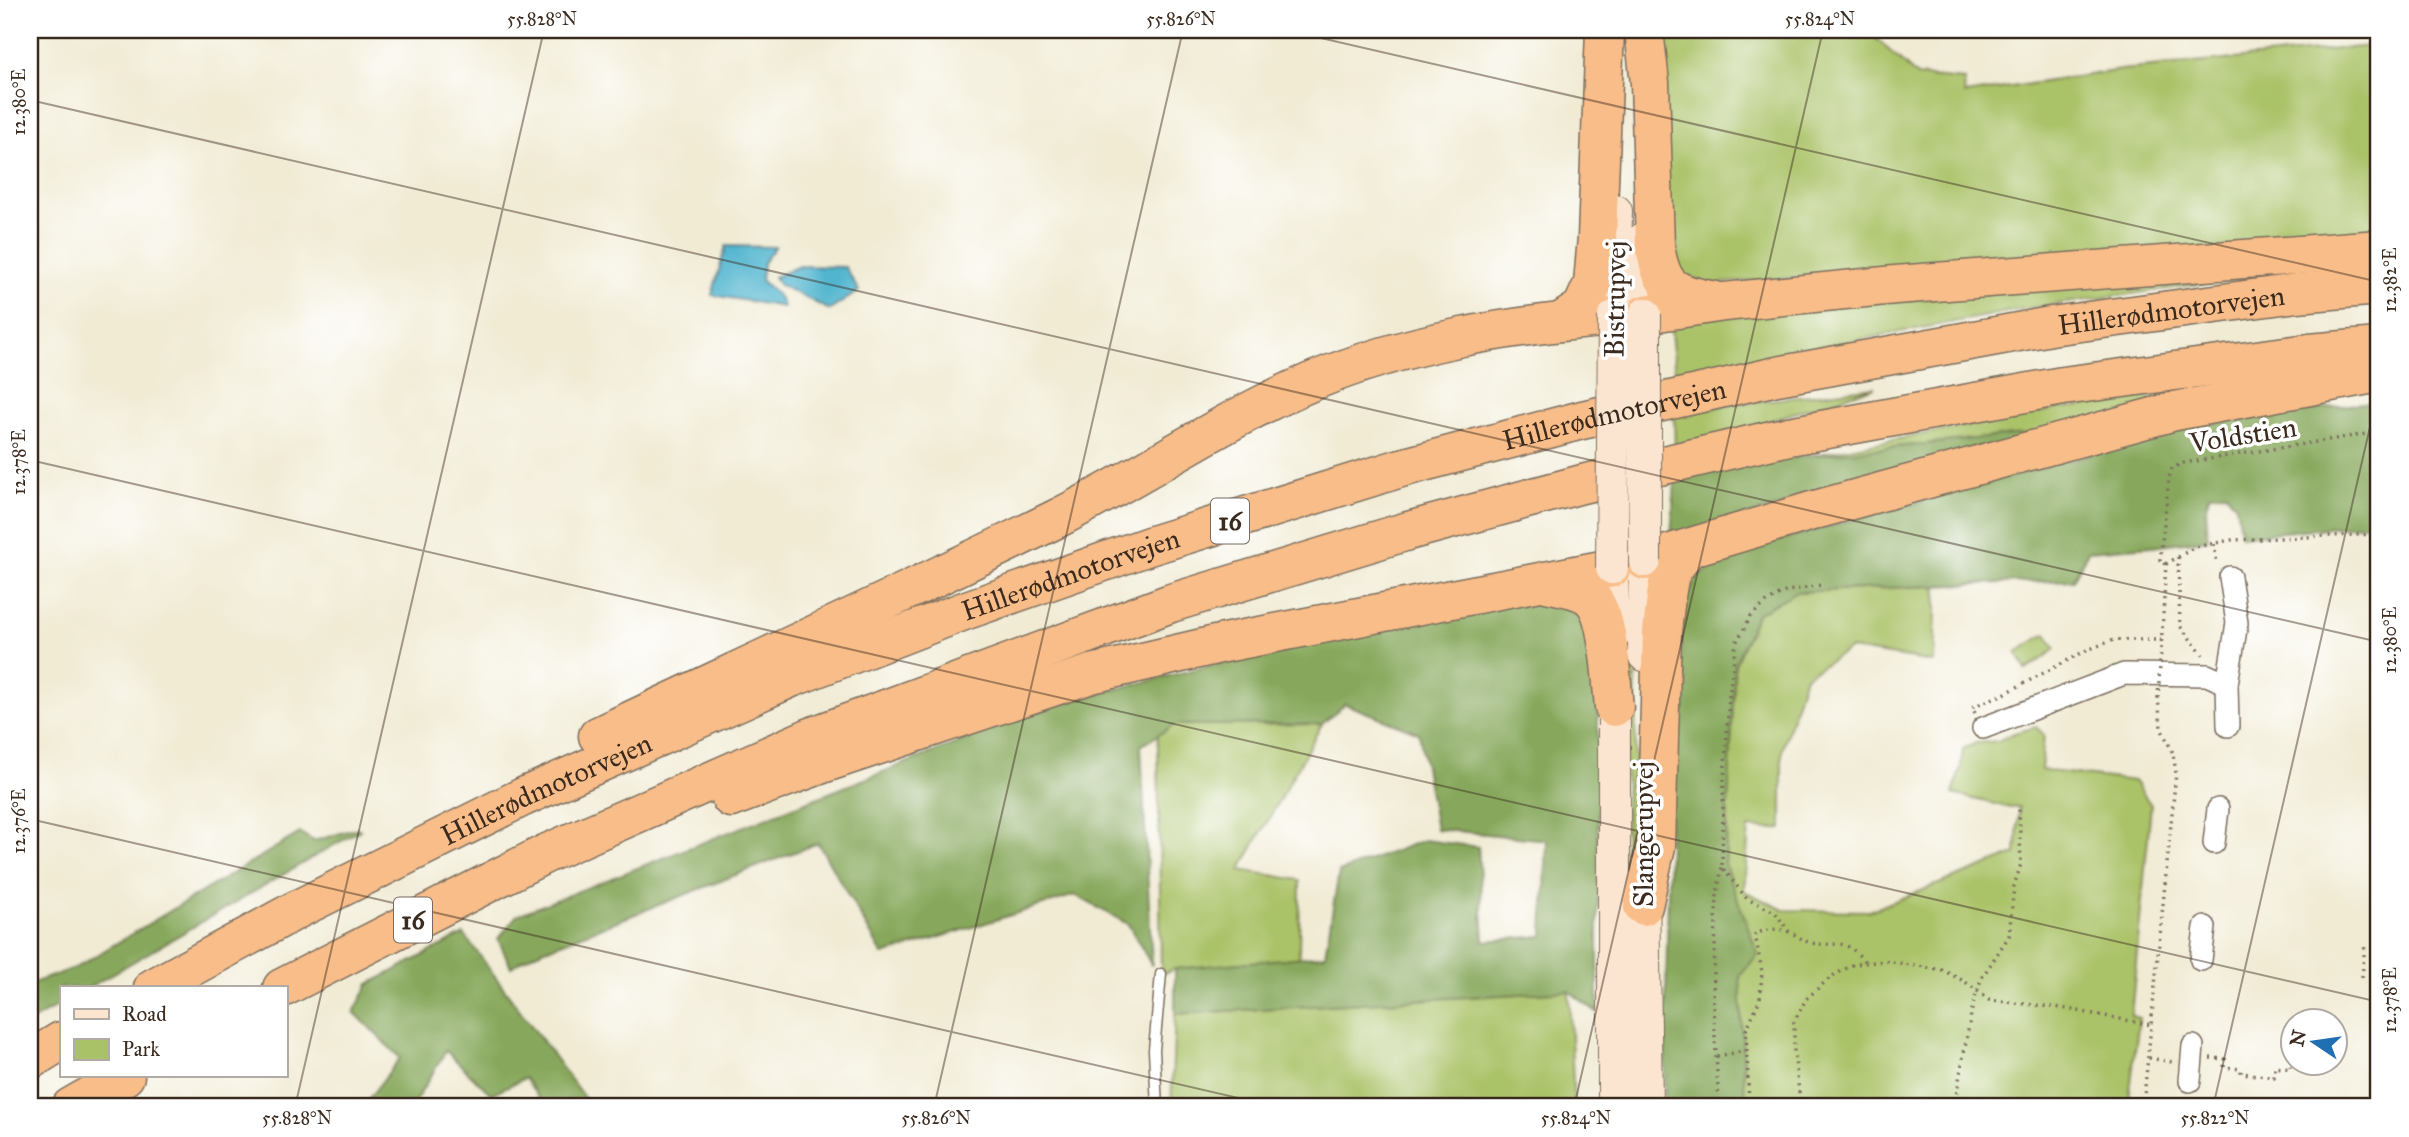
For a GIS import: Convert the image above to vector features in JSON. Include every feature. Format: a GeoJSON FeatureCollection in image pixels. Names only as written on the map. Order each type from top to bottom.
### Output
{"type":"FeatureCollection","features":[{"type":"Feature","properties":{"kind":"highway"},"geometry":{"type":"LineString","coordinates":[[1562,321],[1583,308],[1592,284],[1597,237],[1605,30]]}},
{"type":"Feature","properties":{"kind":"highway"},"geometry":{"type":"LineString","coordinates":[[1644,30],[1650,83],[1654,246],[1658,268],[1667,284],[1680,293],[1724,302]]}},
{"type":"Feature","properties":{"kind":"highway"},"geometry":{"type":"LineString","coordinates":[[298,909],[345,864],[506,779],[1092,501],[1266,403],[1374,359],[1483,333],[1724,302],[1895,285],[2379,249]]}},
{"type":"Feature","properties":{"kind":"highway","name":"Hillerødmotorvejen"},"geometry":{"type":"LineString","coordinates":[[157,986],[298,909],[523,797],[791,678],[964,611],[1136,551],[1401,468],[1582,420],[1777,376],[2051,326],[2297,293],[2379,286]]}},
{"type":"Feature","properties":{"kind":"highway","name":"Hillerødmotorvejen"},"geometry":{"type":"LineString","coordinates":[[286,986],[545,854],[813,736],[1171,603],[1408,531],[1582,484],[1789,436],[2063,386],[2309,353],[2379,347]]}},
{"type":"Feature","properties":{"kind":"highway"},"geometry":{"type":"LineString","coordinates":[[545,854],[633,835],[825,763],[1091,674],[1224,643],[1629,564],[1687,550],[1828,507],[2175,411],[2379,373]]}},
{"type":"Feature","properties":{"kind":"highway"},"geometry":{"type":"LineString","coordinates":[[1643,906],[1656,846],[1662,632],[1666,596],[1670,573],[1687,550]]}},
{"type":"Feature","properties":{"kind":"highway"},"geometry":{"type":"LineString","coordinates":[[1540,582],[1577,590],[1590,597],[1598,607],[1604,624],[1614,707]]}},
{"type":"Feature","properties":{"kind":"highway"},"geometry":{"type":"LineString","coordinates":[[30,1060],[60,1042]]}},
{"type":"Feature","properties":{"kind":"highway"},"geometry":{"type":"LineString","coordinates":[[71,1107],[122,1078]]}},
{"type":"Feature","properties":{"kind":"main road","name":"Bistrupvej"},"geometry":{"type":"LineString","coordinates":[[1623,30],[1617,164],[1629,316]]}},
{"type":"Feature","properties":{"kind":"main road","name":"Bistrupvej"},"geometry":{"type":"LineString","coordinates":[[1629,564],[1629,316],[1644,30]]}},
{"type":"Feature","properties":{"kind":"main road","name":"Slangerupvej"},"geometry":{"type":"LineString","coordinates":[[1614,1107],[1614,707],[1629,564]]}},
{"type":"Feature","properties":{"kind":"main road","name":"Slangerupvej"},"geometry":{"type":"LineString","coordinates":[[1629,564],[1643,906],[1646,1107]]}},
{"type":"Feature","properties":{"kind":"street"},"geometry":{"type":"LineString","coordinates":[[2224,573],[2237,623],[2227,684],[2228,726]]}},
{"type":"Feature","properties":{"kind":"street"},"geometry":{"type":"LineString","coordinates":[[1983,728],[2124,674],[2207,676],[2227,684]]}},
{"type":"Feature","properties":{"kind":"street"},"geometry":{"type":"LineString","coordinates":[[2214,843],[2218,809]]}},
{"type":"Feature","properties":{"kind":"street"},"geometry":{"type":"LineString","coordinates":[[2201,960],[2204,927]]}},
{"type":"Feature","properties":{"kind":"lane"},"geometry":{"type":"LineString","coordinates":[[1157,1107],[1154,1050],[1161,974]]}},
{"type":"Feature","properties":{"kind":"path","name":"Voldstien"},"geometry":{"type":"LineString","coordinates":[[2166,564],[2160,560],[2172,468],[2184,463],[2379,432]]}},
{"type":"Feature","properties":{"kind":"path"},"geometry":{"type":"LineString","coordinates":[[2143,1107],[2176,773],[2173,753],[2161,728],[2158,698],[2166,564],[2195,547],[2231,540],[2379,534]]}},
{"type":"Feature","properties":{"kind":"path"},"geometry":{"type":"LineString","coordinates":[[2214,543],[2224,573]]}},
{"type":"Feature","properties":{"kind":"path"},"geometry":{"type":"LineString","coordinates":[[2178,557],[2180,626],[2227,684]]}},
{"type":"Feature","properties":{"kind":"path"},"geometry":{"type":"LineString","coordinates":[[1719,1107],[1713,1001],[1729,697],[1736,643],[1751,616],[1768,601],[1787,591],[1821,585]]}},
{"type":"Feature","properties":{"kind":"path"},"geometry":{"type":"LineString","coordinates":[[1983,728],[1972,707],[2004,694],[2087,650],[2114,640],[2161,640]]}},
{"type":"Feature","properties":{"kind":"path"},"geometry":{"type":"LineString","coordinates":[[1954,1107],[1972,1010],[1981,979],[2009,936],[2014,886],[2021,863],[2019,807]]}},
{"type":"Feature","properties":{"kind":"path"},"geometry":{"type":"LineString","coordinates":[[2376,860],[2379,828]]}},
{"type":"Feature","properties":{"kind":"path"},"geometry":{"type":"LineString","coordinates":[[1721,867],[1747,898],[1775,912],[1789,932]]}},
{"type":"Feature","properties":{"kind":"path"},"geometry":{"type":"LineString","coordinates":[[1749,1107],[1746,1030],[1760,999],[1761,990],[1761,965],[1755,934],[1769,928],[1789,932],[1809,943],[1847,945],[1865,962]]}},
{"type":"Feature","properties":{"kind":"path"},"geometry":{"type":"LineString","coordinates":[[2362,976],[2365,943]]}},
{"type":"Feature","properties":{"kind":"path"},"geometry":{"type":"LineString","coordinates":[[1801,1107],[1794,1052],[1794,1022],[1806,999],[1831,977],[1854,964],[1886,961],[1942,970],[1964,981],[1989,1000],[2062,1008],[2152,1025]]}},
{"type":"Feature","properties":{"kind":"path"},"geometry":{"type":"LineString","coordinates":[[1717,1056],[1745,1051]]}},
{"type":"Feature","properties":{"kind":"path"},"geometry":{"type":"LineString","coordinates":[[2191,1064],[2213,1057],[2225,1059],[2224,1068],[2274,1077],[2275,1067],[2280,1068]]}},
{"type":"Feature","properties":{"kind":"green space"},"geometry":{"type":"Polygon","coordinates":[[[1656,30],[1870,30],[1869,32],[1917,76],[1964,80],[1965,94],[2121,70],[2379,45],[2379,236],[1695,285],[1665,259],[1656,30]]]}},
{"type":"Feature","properties":{"kind":"green space"},"geometry":{"type":"Polygon","coordinates":[[[2379,260],[2029,308],[1675,374],[1670,320],[2379,260]]]}},
{"type":"Feature","properties":{"kind":"green space"},"geometry":{"type":"Polygon","coordinates":[[[2256,384],[2063,430],[1808,456],[2056,409],[2256,384]]]}},
{"type":"Feature","properties":{"kind":"green space"},"geometry":{"type":"Polygon","coordinates":[[[1875,387],[1675,451],[1674,412],[1875,387]]]}},
{"type":"Feature","properties":{"kind":"green space"},"geometry":{"type":"Polygon","coordinates":[[[2379,401],[2379,523],[2241,536],[2236,505],[2226,493],[2209,494],[2206,509],[2208,539],[2088,551],[2073,580],[1795,592],[1757,614],[1735,664],[1725,865],[1758,954],[1740,976],[1745,1107],[1664,1107],[1673,623],[1697,577],[1737,552],[2188,427],[2379,401]]]}},
{"type":"Feature","properties":{"kind":"green space"},"geometry":{"type":"Polygon","coordinates":[[[2063,430],[1671,536],[1676,469],[2063,430]]]}},
{"type":"Feature","properties":{"kind":"green space"},"geometry":{"type":"Polygon","coordinates":[[[1626,576],[1636,580],[1634,1107],[1625,1107],[1626,576]]]}},
{"type":"Feature","properties":{"kind":"green space"},"geometry":{"type":"Polygon","coordinates":[[[1937,586],[1934,662],[1850,649],[1805,676],[1782,750],[1782,829],[1749,828],[1744,891],[1784,910],[1869,911],[2016,854],[2019,807],[2011,808],[1953,794],[1963,749],[1976,743],[1998,741],[2036,727],[2044,735],[2041,770],[2134,781],[2151,805],[2131,1016],[2139,1018],[2128,1107],[1745,1107],[1740,976],[1725,865],[1735,664],[1757,614],[1795,592],[1937,586]]]}},
{"type":"Feature","properties":{"kind":"green space"},"geometry":{"type":"Polygon","coordinates":[[[1545,595],[1574,601],[1598,631],[1598,1013],[1569,991],[1175,1014],[1175,969],[1325,955],[1339,872],[1424,840],[1478,847],[1484,941],[1543,936],[1547,840],[1436,829],[1419,733],[1345,704],[1322,724],[1174,725],[1141,746],[1152,966],[1128,924],[1075,895],[883,955],[818,843],[535,953],[511,967],[498,939],[517,915],[1054,705],[1286,646],[1545,595]]]}},
{"type":"Feature","properties":{"kind":"green space"},"geometry":{"type":"Polygon","coordinates":[[[2046,634],[2056,649],[2026,670],[2017,652],[2046,634]]]}},
{"type":"Feature","properties":{"kind":"green space"},"geometry":{"type":"Polygon","coordinates":[[[1322,724],[1240,870],[1300,880],[1299,958],[1175,969],[1161,974],[1158,735],[1174,725],[1322,724]]]}},
{"type":"Feature","properties":{"kind":"green space"},"geometry":{"type":"Polygon","coordinates":[[[358,828],[360,830],[91,986],[60,986],[60,1005],[30,1022],[30,984],[75,968],[300,833],[314,841],[358,828]]]}},
{"type":"Feature","properties":{"kind":"green space"},"geometry":{"type":"Polygon","coordinates":[[[464,934],[591,1107],[545,1107],[525,1078],[491,1094],[446,1051],[412,1107],[362,1107],[400,1058],[354,1012],[369,984],[464,934]]]}},
{"type":"Feature","properties":{"kind":"green space"},"geometry":{"type":"Polygon","coordinates":[[[1569,991],[1574,1107],[1171,1107],[1175,1014],[1569,991]]]}},
{"type":"Feature","properties":{"kind":"water"},"geometry":{"type":"Polygon","coordinates":[[[726,246],[775,247],[763,263],[761,280],[779,297],[783,307],[712,295],[726,246]]]}},
{"type":"Feature","properties":{"kind":"water"},"geometry":{"type":"Polygon","coordinates":[[[799,266],[845,267],[859,291],[830,310],[780,285],[774,277],[799,266]]]}}]}
